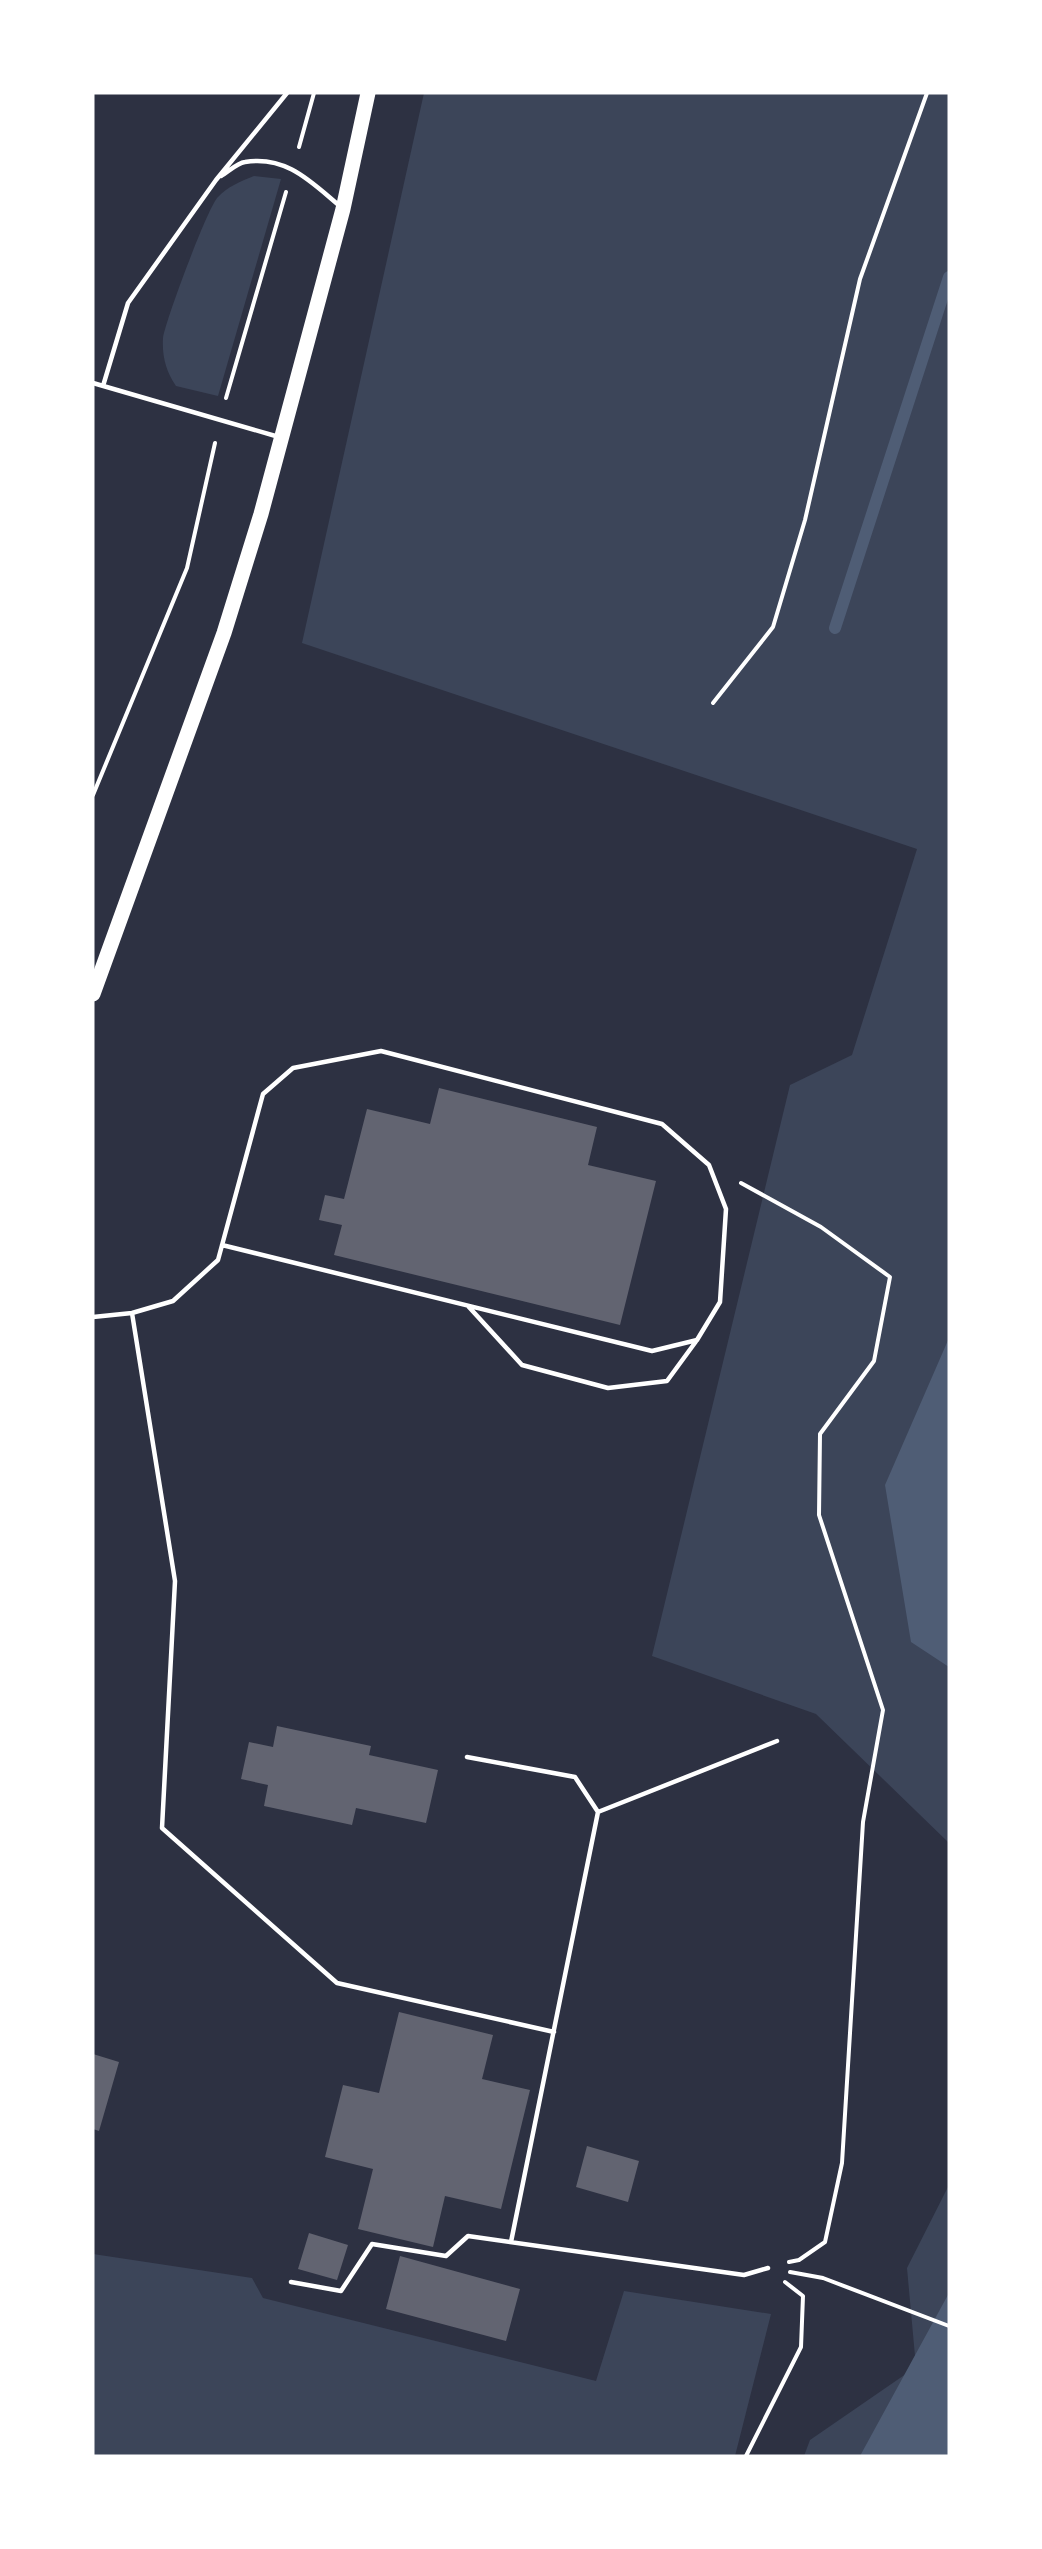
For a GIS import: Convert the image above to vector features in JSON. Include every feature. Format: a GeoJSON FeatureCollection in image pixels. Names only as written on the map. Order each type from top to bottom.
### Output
{"type":"FeatureCollection","features":[{"type":"Feature","properties":{"kind":"main road"},"geometry":{"type":"LineString","coordinates":[[93,994],[224,633],[282,438],[343,208],[368,93]]}},
{"type":"Feature","properties":{"kind":"lane"},"geometry":{"type":"LineString","coordinates":[[103,386],[128,303],[216,180],[287,93]]}},
{"type":"Feature","properties":{"kind":"lane"},"geometry":{"type":"LineString","coordinates":[[216,180],[244,162],[272,163],[293,168],[343,208]]}},
{"type":"Feature","properties":{"kind":"lane"},"geometry":{"type":"LineString","coordinates":[[93,383],[282,438]]}},
{"type":"Feature","properties":{"kind":"lane"},"geometry":{"type":"LineString","coordinates":[[93,1317],[132,1313],[173,1301],[218,1260],[263,1094],[293,1068],[381,1051],[662,1124],[709,1165],[726,1209],[720,1302],[697,1340],[667,1380],[608,1389],[522,1365],[468,1306]]}},
{"type":"Feature","properties":{"kind":"lane"},"geometry":{"type":"LineString","coordinates":[[222,1245],[652,1351],[697,1340]]}},
{"type":"Feature","properties":{"kind":"lane"},"geometry":{"type":"LineString","coordinates":[[132,1313],[175,1581],[162,1828],[337,1983],[554,2032]]}},
{"type":"Feature","properties":{"kind":"lane"},"geometry":{"type":"LineString","coordinates":[[598,1812],[777,1741]]}},
{"type":"Feature","properties":{"kind":"lane"},"geometry":{"type":"LineString","coordinates":[[467,1757],[575,1778],[598,1812],[511,2242]]}},
{"type":"Feature","properties":{"kind":"lane"},"geometry":{"type":"LineString","coordinates":[[291,2282],[341,2291],[372,2244],[446,2256],[468,2236],[744,2275],[768,2268]]}},
{"type":"Feature","properties":{"kind":"path"},"geometry":{"type":"LineString","coordinates":[[93,795],[187,568],[220,421],[314,93]]}},
{"type":"Feature","properties":{"kind":"path"},"geometry":{"type":"LineString","coordinates":[[713,704],[773,627],[805,520],[860,279],[927,93]]}},
{"type":"Feature","properties":{"kind":"path"},"geometry":{"type":"LineString","coordinates":[[709,1165],[821,1227],[890,1277],[874,1361],[820,1434],[819,1515],[883,1710],[863,1822],[842,2163],[825,2242],[799,2260],[768,2268]]}},
{"type":"Feature","properties":{"kind":"path"},"geometry":{"type":"LineString","coordinates":[[768,2268],[823,2278],[949,2326]]}},
{"type":"Feature","properties":{"kind":"path"},"geometry":{"type":"LineString","coordinates":[[746,2456],[801,2347],[803,2295],[768,2268]]}},
{"type":"Feature","properties":{"kind":"shaded area"},"geometry":{"type":"Polygon","coordinates":[[[424,93],[949,93],[949,1843],[816,1714],[652,1656],[790,1085],[852,1055],[917,849],[302,643],[424,93]]]}},
{"type":"Feature","properties":{"kind":"shaded area"},"geometry":{"type":"Polygon","coordinates":[[[254,176],[281,179],[218,396],[176,386],[165,364],[163,351],[163,338],[171,310],[213,205],[218,197],[230,187],[254,176]]]}},
{"type":"Feature","properties":{"kind":"shaded area"},"geometry":{"type":"Polygon","coordinates":[[[949,1338],[949,1667],[911,1642],[885,1485],[949,1338]]]}},
{"type":"Feature","properties":{"kind":"shaded area"},"geometry":{"type":"Polygon","coordinates":[[[949,2185],[949,2456],[804,2456],[810,2440],[916,2367],[907,2268],[949,2185]]]}},
{"type":"Feature","properties":{"kind":"shaded area"},"geometry":{"type":"Polygon","coordinates":[[[93,2254],[252,2278],[263,2298],[596,2381],[624,2291],[771,2314],[735,2456],[93,2456],[93,2254]]]}},
{"type":"Feature","properties":{"kind":"shaded area"},"geometry":{"type":"Polygon","coordinates":[[[949,2293],[949,2456],[860,2456],[949,2293]]]}},
{"type":"Feature","properties":{"kind":"building"},"geometry":{"type":"Polygon","coordinates":[[[439,1088],[597,1127],[588,1165],[656,1181],[620,1325],[334,1255],[342,1225],[319,1220],[325,1195],[344,1199],[367,1109],[430,1124],[439,1088]]]}},
{"type":"Feature","properties":{"kind":"building"},"geometry":{"type":"Polygon","coordinates":[[[277,1726],[371,1746],[369,1755],[438,1770],[426,1823],[356,1808],[352,1825],[264,1806],[268,1785],[241,1779],[249,1742],[273,1747],[277,1726]]]}},
{"type":"Feature","properties":{"kind":"building"},"geometry":{"type":"Polygon","coordinates":[[[399,2012],[493,2035],[482,2079],[530,2090],[501,2209],[445,2196],[433,2247],[358,2229],[373,2169],[325,2157],[343,2085],[379,2093],[399,2012]]]}},
{"type":"Feature","properties":{"kind":"building"},"geometry":{"type":"Polygon","coordinates":[[[93,2054],[119,2062],[99,2131],[93,2129],[93,2054]]]}},
{"type":"Feature","properties":{"kind":"building"},"geometry":{"type":"Polygon","coordinates":[[[587,2146],[639,2161],[628,2202],[576,2187],[587,2146]]]}},
{"type":"Feature","properties":{"kind":"building"},"geometry":{"type":"Polygon","coordinates":[[[309,2233],[348,2245],[337,2280],[298,2269],[309,2233]]]}},
{"type":"Feature","properties":{"kind":"building"},"geometry":{"type":"Polygon","coordinates":[[[400,2256],[520,2289],[506,2341],[386,2309],[400,2256]]]}},
{"type":"Feature","properties":{"kind":"waterway"},"geometry":{"type":"LineString","coordinates":[[835,628],[949,277]]}}]}
